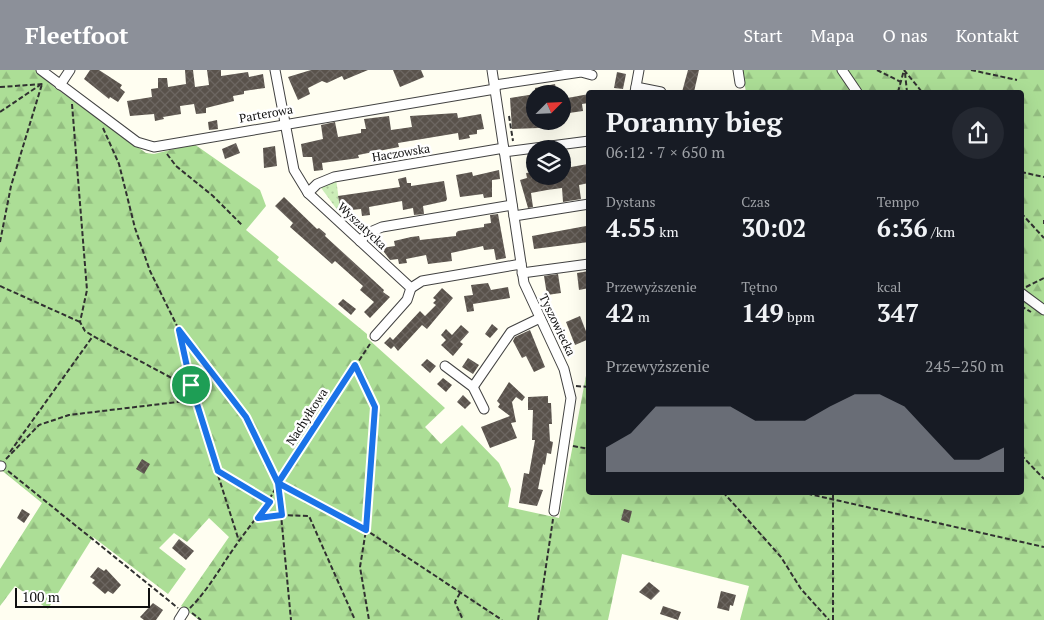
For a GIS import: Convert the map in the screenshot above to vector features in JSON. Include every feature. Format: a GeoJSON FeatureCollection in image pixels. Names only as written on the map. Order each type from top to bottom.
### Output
{"type":"FeatureCollection","features":[{"type":"Feature","properties":{"kind":"street","name":"Parterowa"},"geometry":{"type":"LineString","coordinates":[[41,70],[137,142],[146,146],[164,145],[581,72],[592,75]]}},
{"type":"Feature","properties":{"kind":"street"},"geometry":{"type":"LineString","coordinates":[[60,85],[70,70]]}},
{"type":"Feature","properties":{"kind":"street","name":"Wyszatycka"},"geometry":{"type":"LineString","coordinates":[[275,70],[294,170],[308,193],[412,288]]}},
{"type":"Feature","properties":{"kind":"street","name":"Tyszowiecka"},"geometry":{"type":"LineString","coordinates":[[492,70],[512,206],[528,294],[564,370],[569,386],[571,407],[554,511]]}},
{"type":"Feature","properties":{"kind":"street"},"geometry":{"type":"LineString","coordinates":[[635,90],[639,70]]}},
{"type":"Feature","properties":{"kind":"street"},"geometry":{"type":"LineString","coordinates":[[738,70],[740,83]]}},
{"type":"Feature","properties":{"kind":"street"},"geometry":{"type":"LineString","coordinates":[[842,70],[856,90]]}},
{"type":"Feature","properties":{"kind":"street","name":"Haczowska"},"geometry":{"type":"LineString","coordinates":[[308,193],[317,184],[334,177],[504,150],[586,141]]}},
{"type":"Feature","properties":{"kind":"street"},"geometry":{"type":"LineString","coordinates":[[514,216],[586,204]]}},
{"type":"Feature","properties":{"kind":"street"},"geometry":{"type":"LineString","coordinates":[[360,241],[368,233],[382,227],[512,206]]}},
{"type":"Feature","properties":{"kind":"street"},"geometry":{"type":"LineString","coordinates":[[375,336],[408,300],[412,288],[422,281],[522,268],[586,264]]}},
{"type":"Feature","properties":{"kind":"street"},"geometry":{"type":"LineString","coordinates":[[1024,293],[1044,310]]}},
{"type":"Feature","properties":{"kind":"street"},"geometry":{"type":"LineString","coordinates":[[473,386],[511,332],[540,318]]}},
{"type":"Feature","properties":{"kind":"street"},"geometry":{"type":"LineString","coordinates":[[445,366],[473,386],[484,409]]}},
{"type":"Feature","properties":{"kind":"path"},"geometry":{"type":"LineString","coordinates":[[878,70],[901,82]]}},
{"type":"Feature","properties":{"kind":"path"},"geometry":{"type":"LineString","coordinates":[[899,90],[904,70]]}},
{"type":"Feature","properties":{"kind":"path"},"geometry":{"type":"LineString","coordinates":[[904,70],[907,90]]}},
{"type":"Feature","properties":{"kind":"path"},"geometry":{"type":"LineString","coordinates":[[904,70],[920,90]]}},
{"type":"Feature","properties":{"kind":"path"},"geometry":{"type":"LineString","coordinates":[[971,70],[1017,80]]}},
{"type":"Feature","properties":{"kind":"path"},"geometry":{"type":"LineString","coordinates":[[0,112],[42,84]]}},
{"type":"Feature","properties":{"kind":"path"},"geometry":{"type":"LineString","coordinates":[[0,242],[11,186],[42,84]]}},
{"type":"Feature","properties":{"kind":"path"},"geometry":{"type":"LineString","coordinates":[[0,87],[42,84],[60,85]]}},
{"type":"Feature","properties":{"kind":"path"},"geometry":{"type":"LineString","coordinates":[[71,94],[87,290],[80,322]]}},
{"type":"Feature","properties":{"kind":"path"},"geometry":{"type":"LineString","coordinates":[[96,112],[119,164],[135,228],[150,271],[179,330],[246,417],[278,483],[291,620]]}},
{"type":"Feature","properties":{"kind":"path"},"geometry":{"type":"LineString","coordinates":[[164,145],[168,157],[176,166],[213,196],[242,225]]}},
{"type":"Feature","properties":{"kind":"path"},"geometry":{"type":"LineString","coordinates":[[1024,173],[1044,177]]}},
{"type":"Feature","properties":{"kind":"path"},"geometry":{"type":"LineString","coordinates":[[1024,216],[1044,238]]}},
{"type":"Feature","properties":{"kind":"path"},"geometry":{"type":"LineString","coordinates":[[1024,289],[1044,278]]}},
{"type":"Feature","properties":{"kind":"path"},"geometry":{"type":"LineString","coordinates":[[0,286],[80,322],[85,331],[93,336],[183,384],[191,385]]}},
{"type":"Feature","properties":{"kind":"path"},"geometry":{"type":"LineString","coordinates":[[179,330],[194,400],[239,541]]}},
{"type":"Feature","properties":{"kind":"path"},"geometry":{"type":"LineString","coordinates":[[2,464],[93,336]]}},
{"type":"Feature","properties":{"kind":"path","name":"Nachyłkowa"},"geometry":{"type":"LineString","coordinates":[[184,614],[204,594],[239,541],[270,502],[278,483],[375,336]]}},
{"type":"Feature","properties":{"kind":"path"},"geometry":{"type":"LineString","coordinates":[[355,365],[375,407],[366,530],[360,567],[369,620]]}},
{"type":"Feature","properties":{"kind":"path"},"geometry":{"type":"LineString","coordinates":[[569,386],[586,387]]}},
{"type":"Feature","properties":{"kind":"path"},"geometry":{"type":"LineString","coordinates":[[2,464],[39,425],[46,422],[69,415],[194,400]]}},
{"type":"Feature","properties":{"kind":"path"},"geometry":{"type":"LineString","coordinates":[[565,445],[586,448]]}},
{"type":"Feature","properties":{"kind":"path"},"geometry":{"type":"LineString","coordinates":[[1024,458],[1044,479]]}},
{"type":"Feature","properties":{"kind":"path"},"geometry":{"type":"LineString","coordinates":[[2,464],[184,614],[201,620]]}},
{"type":"Feature","properties":{"kind":"path"},"geometry":{"type":"LineString","coordinates":[[218,471],[270,502]]}},
{"type":"Feature","properties":{"kind":"path"},"geometry":{"type":"LineString","coordinates":[[278,483],[366,530],[502,620]]}},
{"type":"Feature","properties":{"kind":"path"},"geometry":{"type":"LineString","coordinates":[[726,495],[781,557],[801,589],[831,620]]}},
{"type":"Feature","properties":{"kind":"path"},"geometry":{"type":"LineString","coordinates":[[813,495],[1044,547]]}},
{"type":"Feature","properties":{"kind":"path"},"geometry":{"type":"LineString","coordinates":[[831,620],[833,495]]}},
{"type":"Feature","properties":{"kind":"path"},"geometry":{"type":"LineString","coordinates":[[538,620],[554,511]]}},
{"type":"Feature","properties":{"kind":"path"},"geometry":{"type":"LineString","coordinates":[[258,518],[282,515],[309,516],[355,620]]}},
{"type":"Feature","properties":{"kind":"path"},"geometry":{"type":"LineString","coordinates":[[460,593],[456,602],[463,620]]}},
{"type":"Feature","properties":{"kind":"green space"},"geometry":{"type":"Polygon","coordinates":[[[0,70],[35,70],[54,87],[146,153],[154,154],[194,144],[260,190],[266,206],[246,230],[279,257],[277,260],[367,334],[367,338],[445,408],[425,427],[441,444],[462,425],[499,463],[511,489],[508,507],[559,518],[586,376],[586,495],[1024,495],[1024,90],[746,90],[742,70],[1044,70],[1044,620],[740,620],[749,586],[622,554],[608,620],[199,620],[181,606],[229,537],[209,518],[187,542],[174,533],[159,548],[186,569],[168,594],[93,537],[48,609],[15,586],[0,606],[0,569],[42,503],[0,469],[0,70]]]}},
{"type":"Feature","properties":{"kind":"green space"},"geometry":{"type":"Polygon","coordinates":[[[336,179],[341,215],[319,185],[336,179]]]}},
{"type":"Feature","properties":{"kind":"building"},"geometry":{"type":"Polygon","coordinates":[[[90,70],[99,70],[122,85],[120,88],[125,92],[118,102],[110,97],[109,99],[84,79],[90,70]]]}},
{"type":"Feature","properties":{"kind":"building"},"geometry":{"type":"Polygon","coordinates":[[[185,70],[193,70],[195,87],[209,85],[207,70],[221,70],[221,76],[248,72],[249,77],[263,74],[265,88],[244,91],[244,94],[233,96],[234,101],[206,108],[206,113],[196,114],[194,104],[180,106],[181,114],[163,117],[164,119],[155,121],[154,114],[130,116],[127,101],[152,97],[151,89],[158,88],[158,78],[167,78],[168,87],[186,84],[185,70]]]}},
{"type":"Feature","properties":{"kind":"building"},"geometry":{"type":"Polygon","coordinates":[[[311,70],[368,70],[344,80],[342,76],[327,83],[322,81],[308,88],[310,94],[298,100],[288,77],[311,70]]]}},
{"type":"Feature","properties":{"kind":"building"},"geometry":{"type":"Polygon","coordinates":[[[393,70],[421,70],[424,77],[400,87],[393,70]]]}},
{"type":"Feature","properties":{"kind":"building"},"geometry":{"type":"Polygon","coordinates":[[[688,70],[699,70],[694,90],[683,90],[688,70]]]}},
{"type":"Feature","properties":{"kind":"building"},"geometry":{"type":"Polygon","coordinates":[[[617,72],[626,74],[623,89],[614,88],[617,72]]]}},
{"type":"Feature","properties":{"kind":"building"},"geometry":{"type":"Polygon","coordinates":[[[526,95],[526,128],[512,129],[510,98],[526,95]]]}},
{"type":"Feature","properties":{"kind":"building"},"geometry":{"type":"Polygon","coordinates":[[[586,95],[586,103],[582,104],[583,111],[571,113],[571,97],[586,95]]]}},
{"type":"Feature","properties":{"kind":"building"},"geometry":{"type":"Polygon","coordinates":[[[457,113],[458,118],[481,114],[484,129],[477,130],[477,134],[469,135],[470,138],[459,140],[458,133],[398,143],[399,147],[358,155],[359,158],[322,163],[323,170],[314,171],[312,157],[303,157],[301,144],[323,139],[321,125],[335,122],[338,137],[361,133],[361,129],[366,129],[364,119],[389,116],[391,130],[412,127],[410,116],[457,113]]]}},
{"type":"Feature","properties":{"kind":"building"},"geometry":{"type":"Polygon","coordinates":[[[217,120],[218,129],[209,130],[208,122],[217,120]]]}},
{"type":"Feature","properties":{"kind":"building"},"geometry":{"type":"Polygon","coordinates":[[[236,143],[240,153],[225,159],[222,149],[236,143]]]}},
{"type":"Feature","properties":{"kind":"building"},"geometry":{"type":"Polygon","coordinates":[[[275,146],[277,166],[264,168],[263,148],[275,146]]]}},
{"type":"Feature","properties":{"kind":"building"},"geometry":{"type":"Polygon","coordinates":[[[586,164],[586,184],[579,185],[581,199],[563,202],[562,188],[547,190],[531,193],[533,207],[528,208],[520,180],[526,178],[526,185],[571,185],[571,167],[586,164]]]}},
{"type":"Feature","properties":{"kind":"building"},"geometry":{"type":"Polygon","coordinates":[[[499,170],[500,179],[492,180],[492,197],[484,198],[483,194],[460,197],[456,175],[472,172],[473,176],[499,170]]]}},
{"type":"Feature","properties":{"kind":"building"},"geometry":{"type":"Polygon","coordinates":[[[406,177],[407,183],[411,183],[411,186],[444,181],[446,201],[423,206],[424,214],[414,215],[413,208],[403,210],[402,201],[369,207],[370,215],[362,216],[361,209],[341,211],[338,196],[400,187],[398,179],[406,177]]]}},
{"type":"Feature","properties":{"kind":"building"},"geometry":{"type":"Polygon","coordinates":[[[284,197],[317,229],[319,228],[326,234],[325,236],[390,297],[370,318],[364,312],[374,302],[360,290],[363,286],[335,261],[332,264],[290,227],[293,223],[275,206],[284,197]]]}},
{"type":"Feature","properties":{"kind":"building"},"geometry":{"type":"Polygon","coordinates":[[[498,214],[506,258],[496,260],[494,249],[484,250],[483,246],[451,253],[452,261],[428,264],[426,255],[406,259],[407,263],[399,264],[398,259],[390,260],[381,248],[395,246],[394,241],[411,237],[419,236],[420,240],[456,236],[458,231],[484,227],[484,224],[491,223],[490,215],[498,214]]]}},
{"type":"Feature","properties":{"kind":"building"},"geometry":{"type":"Polygon","coordinates":[[[586,226],[586,242],[534,249],[532,236],[586,226]]]}},
{"type":"Feature","properties":{"kind":"building"},"geometry":{"type":"Polygon","coordinates":[[[586,272],[586,289],[579,290],[577,273],[586,272]]]}},
{"type":"Feature","properties":{"kind":"building"},"geometry":{"type":"Polygon","coordinates":[[[558,274],[561,293],[547,295],[544,276],[558,274]]]}},
{"type":"Feature","properties":{"kind":"building"},"geometry":{"type":"Polygon","coordinates":[[[488,283],[491,290],[508,287],[510,298],[473,304],[474,311],[467,312],[464,296],[473,295],[471,285],[488,283]]]}},
{"type":"Feature","properties":{"kind":"building"},"geometry":{"type":"Polygon","coordinates":[[[442,288],[453,298],[427,329],[422,325],[398,351],[394,346],[391,349],[384,343],[390,337],[393,340],[420,311],[425,316],[436,305],[433,303],[436,300],[433,298],[442,288]]]}},
{"type":"Feature","properties":{"kind":"building"},"geometry":{"type":"Polygon","coordinates":[[[343,299],[356,309],[351,315],[338,304],[343,299]]]}},
{"type":"Feature","properties":{"kind":"building"},"geometry":{"type":"Polygon","coordinates":[[[580,316],[586,331],[586,340],[575,345],[566,322],[580,316]]]}},
{"type":"Feature","properties":{"kind":"building"},"geometry":{"type":"Polygon","coordinates":[[[492,324],[498,329],[490,338],[485,334],[492,324]]]}},
{"type":"Feature","properties":{"kind":"building"},"geometry":{"type":"Polygon","coordinates":[[[461,325],[469,332],[460,342],[463,344],[453,356],[441,345],[446,340],[441,335],[446,329],[452,335],[461,325]]]}},
{"type":"Feature","properties":{"kind":"building"},"geometry":{"type":"Polygon","coordinates":[[[530,330],[545,367],[534,372],[526,356],[522,358],[513,341],[515,337],[530,330]]]}},
{"type":"Feature","properties":{"kind":"building"},"geometry":{"type":"Polygon","coordinates":[[[468,358],[479,365],[473,374],[462,367],[468,358]]]}},
{"type":"Feature","properties":{"kind":"building"},"geometry":{"type":"Polygon","coordinates":[[[427,359],[436,366],[430,373],[421,365],[427,359]]]}},
{"type":"Feature","properties":{"kind":"building"},"geometry":{"type":"Polygon","coordinates":[[[443,378],[452,385],[446,392],[437,384],[443,378]]]}},
{"type":"Feature","properties":{"kind":"building"},"geometry":{"type":"Polygon","coordinates":[[[509,382],[525,397],[522,401],[516,397],[512,402],[516,422],[511,423],[517,438],[490,448],[481,427],[510,416],[498,407],[500,404],[497,401],[509,382]]]}},
{"type":"Feature","properties":{"kind":"building"},"geometry":{"type":"Polygon","coordinates":[[[463,395],[471,403],[465,409],[457,402],[463,395]]]}},
{"type":"Feature","properties":{"kind":"building"},"geometry":{"type":"Polygon","coordinates":[[[548,396],[548,403],[551,403],[552,424],[549,424],[550,441],[553,442],[551,454],[547,453],[545,465],[543,464],[538,489],[543,490],[537,506],[519,503],[524,473],[529,474],[535,440],[532,440],[533,410],[528,410],[528,397],[548,396]]]}},
{"type":"Feature","properties":{"kind":"building"},"geometry":{"type":"Polygon","coordinates":[[[142,459],[150,464],[144,474],[136,469],[142,459]]]}},
{"type":"Feature","properties":{"kind":"building"},"geometry":{"type":"Polygon","coordinates":[[[22,509],[30,514],[24,523],[17,518],[22,509]]]}},
{"type":"Feature","properties":{"kind":"building"},"geometry":{"type":"Polygon","coordinates":[[[624,509],[632,511],[629,523],[621,520],[624,509]]]}},
{"type":"Feature","properties":{"kind":"building"},"geometry":{"type":"Polygon","coordinates":[[[179,539],[194,551],[186,560],[172,548],[179,539]]]}},
{"type":"Feature","properties":{"kind":"building"},"geometry":{"type":"Polygon","coordinates":[[[98,567],[104,571],[106,569],[121,585],[113,594],[108,591],[105,594],[92,583],[95,580],[90,577],[98,567]]]}},
{"type":"Feature","properties":{"kind":"building"},"geometry":{"type":"Polygon","coordinates":[[[649,582],[660,591],[651,600],[639,592],[649,582]]]}},
{"type":"Feature","properties":{"kind":"building"},"geometry":{"type":"Polygon","coordinates":[[[721,591],[736,595],[733,606],[730,605],[729,611],[717,608],[721,591]]]}},
{"type":"Feature","properties":{"kind":"building"},"geometry":{"type":"Polygon","coordinates":[[[153,603],[163,610],[156,620],[144,620],[140,617],[153,603]]]}},
{"type":"Feature","properties":{"kind":"building"},"geometry":{"type":"Polygon","coordinates":[[[663,606],[681,612],[678,620],[660,614],[663,606]]]}},
{"type":"Feature","properties":{"kind":"route"},"geometry":{"type":"LineString","coordinates":[[191,385],[179,330],[246,417],[278,483],[355,365],[375,407],[366,530],[278,483],[282,515],[258,518],[270,502],[218,471],[194,400],[191,385]]}}]}
